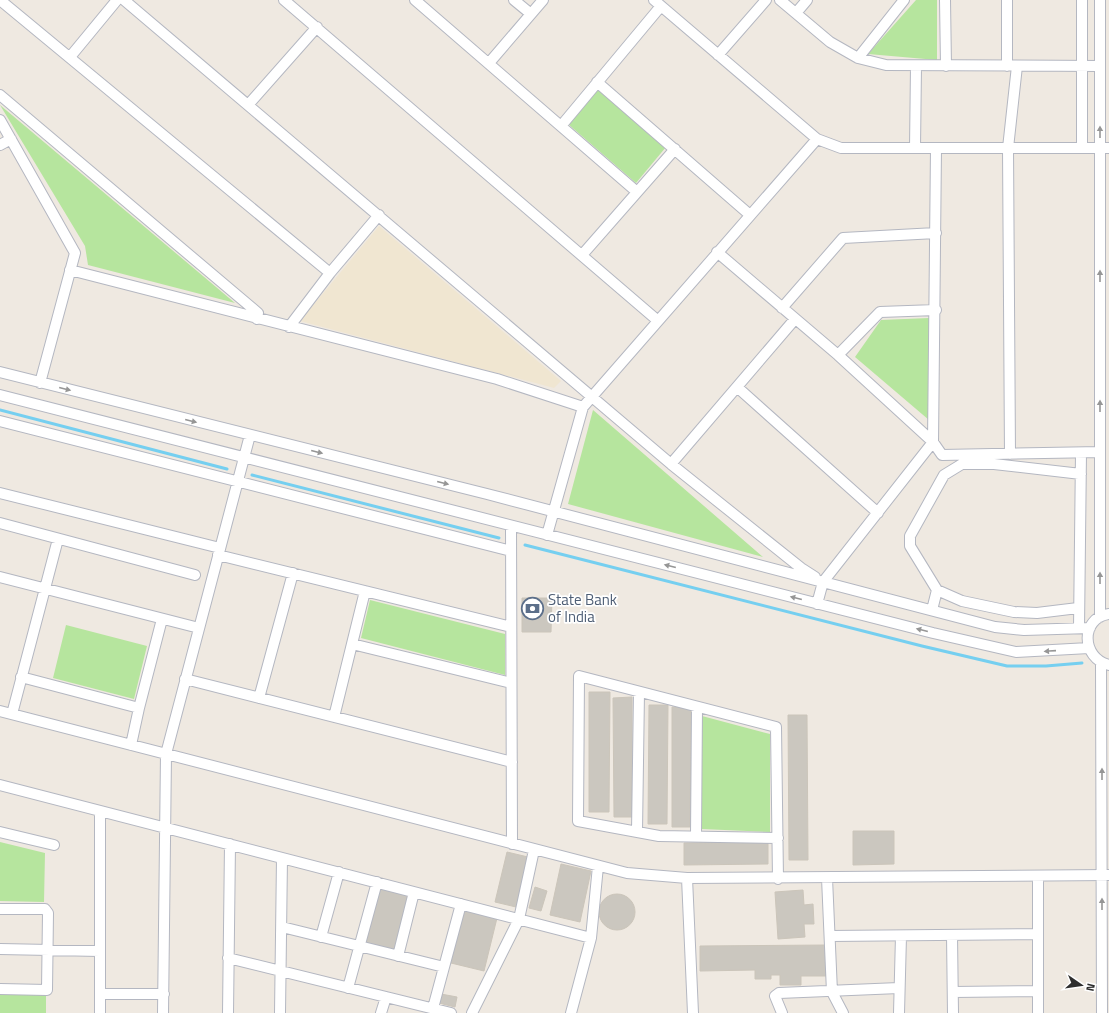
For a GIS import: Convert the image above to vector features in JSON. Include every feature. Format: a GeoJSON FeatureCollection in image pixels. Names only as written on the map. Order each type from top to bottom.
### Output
{"type":"FeatureCollection","features":[{"type":"Feature","properties":{"kind":"street"},"geometry":{"type":"LineString","coordinates":[[0,0],[330,273]]}},
{"type":"Feature","properties":{"kind":"street"},"geometry":{"type":"LineString","coordinates":[[70,57],[117,0]]}},
{"type":"Feature","properties":{"kind":"street"},"geometry":{"type":"LineString","coordinates":[[124,0],[671,464],[801,568],[823,582]]}},
{"type":"Feature","properties":{"kind":"street"},"geometry":{"type":"LineString","coordinates":[[284,0],[657,320]]}},
{"type":"Feature","properties":{"kind":"street"},"geometry":{"type":"LineString","coordinates":[[415,0],[428,4],[489,64],[637,192]]}},
{"type":"Feature","properties":{"kind":"street"},"geometry":{"type":"LineString","coordinates":[[514,0],[531,14]]}},
{"type":"Feature","properties":{"kind":"street"},"geometry":{"type":"LineString","coordinates":[[489,64],[543,0]]}},
{"type":"Feature","properties":{"kind":"street"},"geometry":{"type":"LineString","coordinates":[[718,55],[766,0]]}},
{"type":"Feature","properties":{"kind":"street"},"geometry":{"type":"LineString","coordinates":[[780,0],[830,42],[858,58],[886,65],[1100,66]]}},
{"type":"Feature","properties":{"kind":"street"},"geometry":{"type":"LineString","coordinates":[[796,13],[807,0]]}},
{"type":"Feature","properties":{"kind":"street"},"geometry":{"type":"LineString","coordinates":[[858,58],[904,0]]}},
{"type":"Feature","properties":{"kind":"street"},"geometry":{"type":"LineString","coordinates":[[945,0],[946,66]]}},
{"type":"Feature","properties":{"kind":"street"},"geometry":{"type":"LineString","coordinates":[[1007,0],[1012,66],[1008,148],[1010,454]]}},
{"type":"Feature","properties":{"kind":"street"},"geometry":{"type":"LineString","coordinates":[[1082,0],[1082,148]]}},
{"type":"Feature","properties":{"kind":"street"},"geometry":{"type":"LineString","coordinates":[[1100,0],[1100,66],[1105,148],[1105,433],[1100,452],[1105,616],[1090,628],[1087,639],[1089,648],[1094,658],[1105,664],[1105,875],[1102,1013]]}},
{"type":"Feature","properties":{"kind":"street"},"geometry":{"type":"LineString","coordinates":[[561,126],[598,82],[658,3],[817,139],[841,148],[1105,148]]}},
{"type":"Feature","properties":{"kind":"street"},"geometry":{"type":"LineString","coordinates":[[248,105],[317,27]]}},
{"type":"Feature","properties":{"kind":"street"},"geometry":{"type":"LineString","coordinates":[[915,148],[916,66]]}},
{"type":"Feature","properties":{"kind":"street"},"geometry":{"type":"LineString","coordinates":[[598,82],[750,214]]}},
{"type":"Feature","properties":{"kind":"street"},"geometry":{"type":"LineString","coordinates":[[0,96],[258,314],[257,318]]}},
{"type":"Feature","properties":{"kind":"street"},"geometry":{"type":"LineString","coordinates":[[0,120],[75,253],[40,383]]}},
{"type":"Feature","properties":{"kind":"street"},"geometry":{"type":"LineString","coordinates":[[0,145],[11,139]]}},
{"type":"Feature","properties":{"kind":"street"},"geometry":{"type":"LineString","coordinates":[[547,535],[583,406],[817,139]]}},
{"type":"Feature","properties":{"kind":"street"},"geometry":{"type":"LineString","coordinates":[[817,604],[823,582],[933,442],[936,310],[936,148]]}},
{"type":"Feature","properties":{"kind":"street"},"geometry":{"type":"LineString","coordinates":[[582,255],[675,149]]}},
{"type":"Feature","properties":{"kind":"street"},"geometry":{"type":"LineString","coordinates":[[289,327],[330,273],[379,215]]}},
{"type":"Feature","properties":{"kind":"street"},"geometry":{"type":"LineString","coordinates":[[782,308],[843,238],[936,233]]}},
{"type":"Feature","properties":{"kind":"street"},"geometry":{"type":"LineString","coordinates":[[717,252],[838,355],[933,442],[942,455],[1100,452]]}},
{"type":"Feature","properties":{"kind":"street"},"geometry":{"type":"LineString","coordinates":[[70,270],[496,379],[583,406]]}},
{"type":"Feature","properties":{"kind":"street"},"geometry":{"type":"LineString","coordinates":[[838,355],[880,312],[936,310]]}},
{"type":"Feature","properties":{"kind":"street"},"geometry":{"type":"LineString","coordinates":[[671,464],[795,319]]}},
{"type":"Feature","properties":{"kind":"street"},"geometry":{"type":"LineString","coordinates":[[0,372],[553,511],[994,627],[1024,630],[1090,628]]}},
{"type":"Feature","properties":{"kind":"street"},"geometry":{"type":"LineString","coordinates":[[737,387],[878,513]]}},
{"type":"Feature","properties":{"kind":"street"},"geometry":{"type":"LineString","coordinates":[[0,394],[817,604],[1016,652],[1089,648]]}},
{"type":"Feature","properties":{"kind":"street"},"geometry":{"type":"LineString","coordinates":[[0,421],[511,551]]}},
{"type":"Feature","properties":{"kind":"street"},"geometry":{"type":"LineString","coordinates":[[164,1013],[166,754],[250,435]]}},
{"type":"Feature","properties":{"kind":"street"},"geometry":{"type":"LineString","coordinates":[[1079,628],[1078,608],[1081,452]]}},
{"type":"Feature","properties":{"kind":"street"},"geometry":{"type":"LineString","coordinates":[[1078,608],[1037,613],[1014,612],[962,601],[937,590],[910,546],[910,536],[944,475],[954,468],[969,463],[1081,474]]}},
{"type":"Feature","properties":{"kind":"street"},"geometry":{"type":"LineString","coordinates":[[0,493],[219,551],[293,573],[511,627]]}},
{"type":"Feature","properties":{"kind":"street"},"geometry":{"type":"LineString","coordinates":[[0,523],[195,575]]}},
{"type":"Feature","properties":{"kind":"street"},"geometry":{"type":"LineString","coordinates":[[512,526],[512,844]]}},
{"type":"Feature","properties":{"kind":"street"},"geometry":{"type":"LineString","coordinates":[[12,714],[58,539]]}},
{"type":"Feature","properties":{"kind":"street"},"geometry":{"type":"LineString","coordinates":[[260,698],[293,573]]}},
{"type":"Feature","properties":{"kind":"street"},"geometry":{"type":"LineString","coordinates":[[0,577],[199,628]]}},
{"type":"Feature","properties":{"kind":"street"},"geometry":{"type":"LineString","coordinates":[[932,610],[937,590]]}},
{"type":"Feature","properties":{"kind":"street"},"geometry":{"type":"LineString","coordinates":[[334,717],[365,591]]}},
{"type":"Feature","properties":{"kind":"street"},"geometry":{"type":"LineString","coordinates":[[131,745],[162,619]]}},
{"type":"Feature","properties":{"kind":"street"},"geometry":{"type":"LineString","coordinates":[[352,644],[511,683]]}},
{"type":"Feature","properties":{"kind":"street"},"geometry":{"type":"LineString","coordinates":[[778,838],[659,836],[578,821],[579,676],[776,727],[778,838],[778,878]]}},
{"type":"Feature","properties":{"kind":"street"},"geometry":{"type":"LineString","coordinates":[[21,677],[139,708]]}},
{"type":"Feature","properties":{"kind":"street"},"geometry":{"type":"LineString","coordinates":[[186,679],[512,762]]}},
{"type":"Feature","properties":{"kind":"street"},"geometry":{"type":"LineString","coordinates":[[637,832],[639,692]]}},
{"type":"Feature","properties":{"kind":"street"},"geometry":{"type":"LineString","coordinates":[[696,837],[697,707]]}},
{"type":"Feature","properties":{"kind":"street"},"geometry":{"type":"LineString","coordinates":[[0,711],[626,873],[687,878],[1105,875]]}},
{"type":"Feature","properties":{"kind":"street"},"geometry":{"type":"LineString","coordinates":[[0,785],[591,938]]}},
{"type":"Feature","properties":{"kind":"street"},"geometry":{"type":"LineString","coordinates":[[100,811],[100,1013]]}},
{"type":"Feature","properties":{"kind":"street"},"geometry":{"type":"LineString","coordinates":[[0,832],[54,845]]}},
{"type":"Feature","properties":{"kind":"street"},"geometry":{"type":"LineString","coordinates":[[228,1013],[230,844]]}},
{"type":"Feature","properties":{"kind":"street"},"geometry":{"type":"LineString","coordinates":[[472,1013],[519,919],[534,850]]}},
{"type":"Feature","properties":{"kind":"street"},"geometry":{"type":"LineString","coordinates":[[280,1013],[282,858]]}},
{"type":"Feature","properties":{"kind":"street"},"geometry":{"type":"LineString","coordinates":[[571,1013],[591,938],[598,866]]}},
{"type":"Feature","properties":{"kind":"street"},"geometry":{"type":"LineString","coordinates":[[321,937],[339,872]]}},
{"type":"Feature","properties":{"kind":"street"},"geometry":{"type":"LineString","coordinates":[[1038,876],[1038,1013]]}},
{"type":"Feature","properties":{"kind":"street"},"geometry":{"type":"LineString","coordinates":[[687,878],[693,1013]]}},
{"type":"Feature","properties":{"kind":"street"},"geometry":{"type":"LineString","coordinates":[[827,878],[832,992],[843,1013]]}},
{"type":"Feature","properties":{"kind":"street"},"geometry":{"type":"LineString","coordinates":[[348,988],[377,882]]}},
{"type":"Feature","properties":{"kind":"street"},"geometry":{"type":"LineString","coordinates":[[398,956],[414,892]]}},
{"type":"Feature","properties":{"kind":"street"},"geometry":{"type":"LineString","coordinates":[[433,1008],[461,904]]}},
{"type":"Feature","properties":{"kind":"street"},"geometry":{"type":"LineString","coordinates":[[0,909],[48,910],[47,990],[0,989]]}},
{"type":"Feature","properties":{"kind":"street"},"geometry":{"type":"LineString","coordinates":[[282,927],[444,967]]}},
{"type":"Feature","properties":{"kind":"street"},"geometry":{"type":"LineString","coordinates":[[830,936],[1037,934]]}},
{"type":"Feature","properties":{"kind":"street"},"geometry":{"type":"LineString","coordinates":[[952,935],[953,1013]]}},
{"type":"Feature","properties":{"kind":"street"},"geometry":{"type":"LineString","coordinates":[[899,1013],[901,936]]}},
{"type":"Feature","properties":{"kind":"street"},"geometry":{"type":"LineString","coordinates":[[0,949],[100,951]]}},
{"type":"Feature","properties":{"kind":"street"},"geometry":{"type":"LineString","coordinates":[[228,958],[451,1013]]}},
{"type":"Feature","properties":{"kind":"street"},"geometry":{"type":"LineString","coordinates":[[782,1013],[775,996],[780,993],[899,988]]}},
{"type":"Feature","properties":{"kind":"street"},"geometry":{"type":"LineString","coordinates":[[953,992],[1037,992]]}},
{"type":"Feature","properties":{"kind":"street"},"geometry":{"type":"LineString","coordinates":[[100,994],[164,994]]}},
{"type":"Feature","properties":{"kind":"street"},"geometry":{"type":"LineString","coordinates":[[381,1013],[386,997]]}},
{"type":"Feature","properties":{"kind":"shaded area"},"geometry":{"type":"Polygon","coordinates":[[[379,226],[561,381],[554,388],[300,321],[379,226]]]}},
{"type":"Feature","properties":{"kind":"green space"},"geometry":{"type":"Polygon","coordinates":[[[916,0],[937,0],[937,60],[868,54],[916,0]]]}},
{"type":"Feature","properties":{"kind":"green space"},"geometry":{"type":"Polygon","coordinates":[[[599,88],[666,147],[636,183],[568,124],[599,88]]]}},
{"type":"Feature","properties":{"kind":"green space"},"geometry":{"type":"Polygon","coordinates":[[[0,105],[235,303],[88,265],[85,246],[0,105]]]}},
{"type":"Feature","properties":{"kind":"green space"},"geometry":{"type":"Polygon","coordinates":[[[929,318],[929,420],[855,357],[881,320],[929,318]]]}},
{"type":"Feature","properties":{"kind":"green space"},"geometry":{"type":"Polygon","coordinates":[[[593,410],[763,557],[568,504],[593,410]]]}},
{"type":"Feature","properties":{"kind":"green space"},"geometry":{"type":"Polygon","coordinates":[[[370,600],[505,634],[505,675],[361,638],[370,600]]]}},
{"type":"Feature","properties":{"kind":"green space"},"geometry":{"type":"Polygon","coordinates":[[[66,625],[147,646],[134,699],[53,678],[66,625]]]}},
{"type":"Feature","properties":{"kind":"green space"},"geometry":{"type":"Polygon","coordinates":[[[702,716],[770,734],[770,832],[702,829],[702,716]]]}},
{"type":"Feature","properties":{"kind":"green space"},"geometry":{"type":"Polygon","coordinates":[[[0,842],[45,853],[44,902],[0,901],[0,842]]]}},
{"type":"Feature","properties":{"kind":"green space"},"geometry":{"type":"Polygon","coordinates":[[[0,993],[46,995],[46,1013],[0,1013],[0,993]]]}},
{"type":"Feature","properties":{"kind":"building"},"geometry":{"type":"Polygon","coordinates":[[[522,598],[552,598],[551,632],[522,632],[522,598]]]}},
{"type":"Feature","properties":{"kind":"building"},"geometry":{"type":"Polygon","coordinates":[[[589,692],[610,692],[609,812],[589,812],[589,692]]]}},
{"type":"Feature","properties":{"kind":"building"},"geometry":{"type":"Polygon","coordinates":[[[632,697],[632,817],[614,817],[613,698],[632,697]]]}},
{"type":"Feature","properties":{"kind":"building"},"geometry":{"type":"Polygon","coordinates":[[[649,705],[668,705],[667,824],[648,824],[649,705]]]}},
{"type":"Feature","properties":{"kind":"building"},"geometry":{"type":"Polygon","coordinates":[[[672,707],[691,707],[690,827],[672,827],[672,707]]]}},
{"type":"Feature","properties":{"kind":"building"},"geometry":{"type":"Polygon","coordinates":[[[788,715],[807,715],[808,860],[789,860],[788,715]]]}},
{"type":"Feature","properties":{"kind":"building"},"geometry":{"type":"Polygon","coordinates":[[[853,831],[894,831],[894,864],[853,865],[853,831]]]}},
{"type":"Feature","properties":{"kind":"building"},"geometry":{"type":"Polygon","coordinates":[[[768,842],[768,864],[684,865],[684,843],[768,842]]]}},
{"type":"Feature","properties":{"kind":"building"},"geometry":{"type":"Polygon","coordinates":[[[507,852],[528,857],[516,907],[495,902],[507,852]]]}},
{"type":"Feature","properties":{"kind":"building"},"geometry":{"type":"Polygon","coordinates":[[[561,864],[591,871],[580,922],[550,915],[561,864]]]}},
{"type":"Feature","properties":{"kind":"building"},"geometry":{"type":"Polygon","coordinates":[[[380,887],[411,895],[397,952],[366,944],[380,887]]]}},
{"type":"Feature","properties":{"kind":"building"},"geometry":{"type":"Polygon","coordinates":[[[535,887],[547,891],[541,911],[529,908],[535,887]]]}},
{"type":"Feature","properties":{"kind":"building"},"geometry":{"type":"Polygon","coordinates":[[[803,890],[804,905],[813,904],[814,924],[804,924],[805,937],[778,939],[775,892],[803,890]]]}},
{"type":"Feature","properties":{"kind":"building"},"geometry":{"type":"Polygon","coordinates":[[[621,894],[630,899],[634,905],[634,919],[630,925],[621,930],[613,930],[604,925],[600,919],[599,908],[604,899],[610,895],[621,894]]]}},
{"type":"Feature","properties":{"kind":"building"},"geometry":{"type":"Polygon","coordinates":[[[464,909],[497,918],[484,971],[451,963],[464,909]]]}},
{"type":"Feature","properties":{"kind":"building"},"geometry":{"type":"Polygon","coordinates":[[[826,945],[826,976],[801,976],[801,985],[780,985],[780,975],[771,975],[771,979],[755,979],[755,970],[700,971],[700,946],[826,945]]]}},
{"type":"Feature","properties":{"kind":"building"},"geometry":{"type":"Polygon","coordinates":[[[441,994],[457,997],[455,1007],[439,1003],[441,994]]]}},
{"type":"Feature","properties":{"kind":"waterway"},"geometry":{"type":"LineString","coordinates":[[0,410],[227,469]]}},
{"type":"Feature","properties":{"kind":"waterway"},"geometry":{"type":"LineString","coordinates":[[252,475],[499,538]]}},
{"type":"Feature","properties":{"kind":"waterway"},"geometry":{"type":"LineString","coordinates":[[525,545],[922,646],[1007,666],[1046,666],[1082,663]]}},
{"type":"Feature","properties":{"kind":"place","name":"State Bank of India"},"geometry":{"type":"Point","coordinates":[533,608]}}]}
